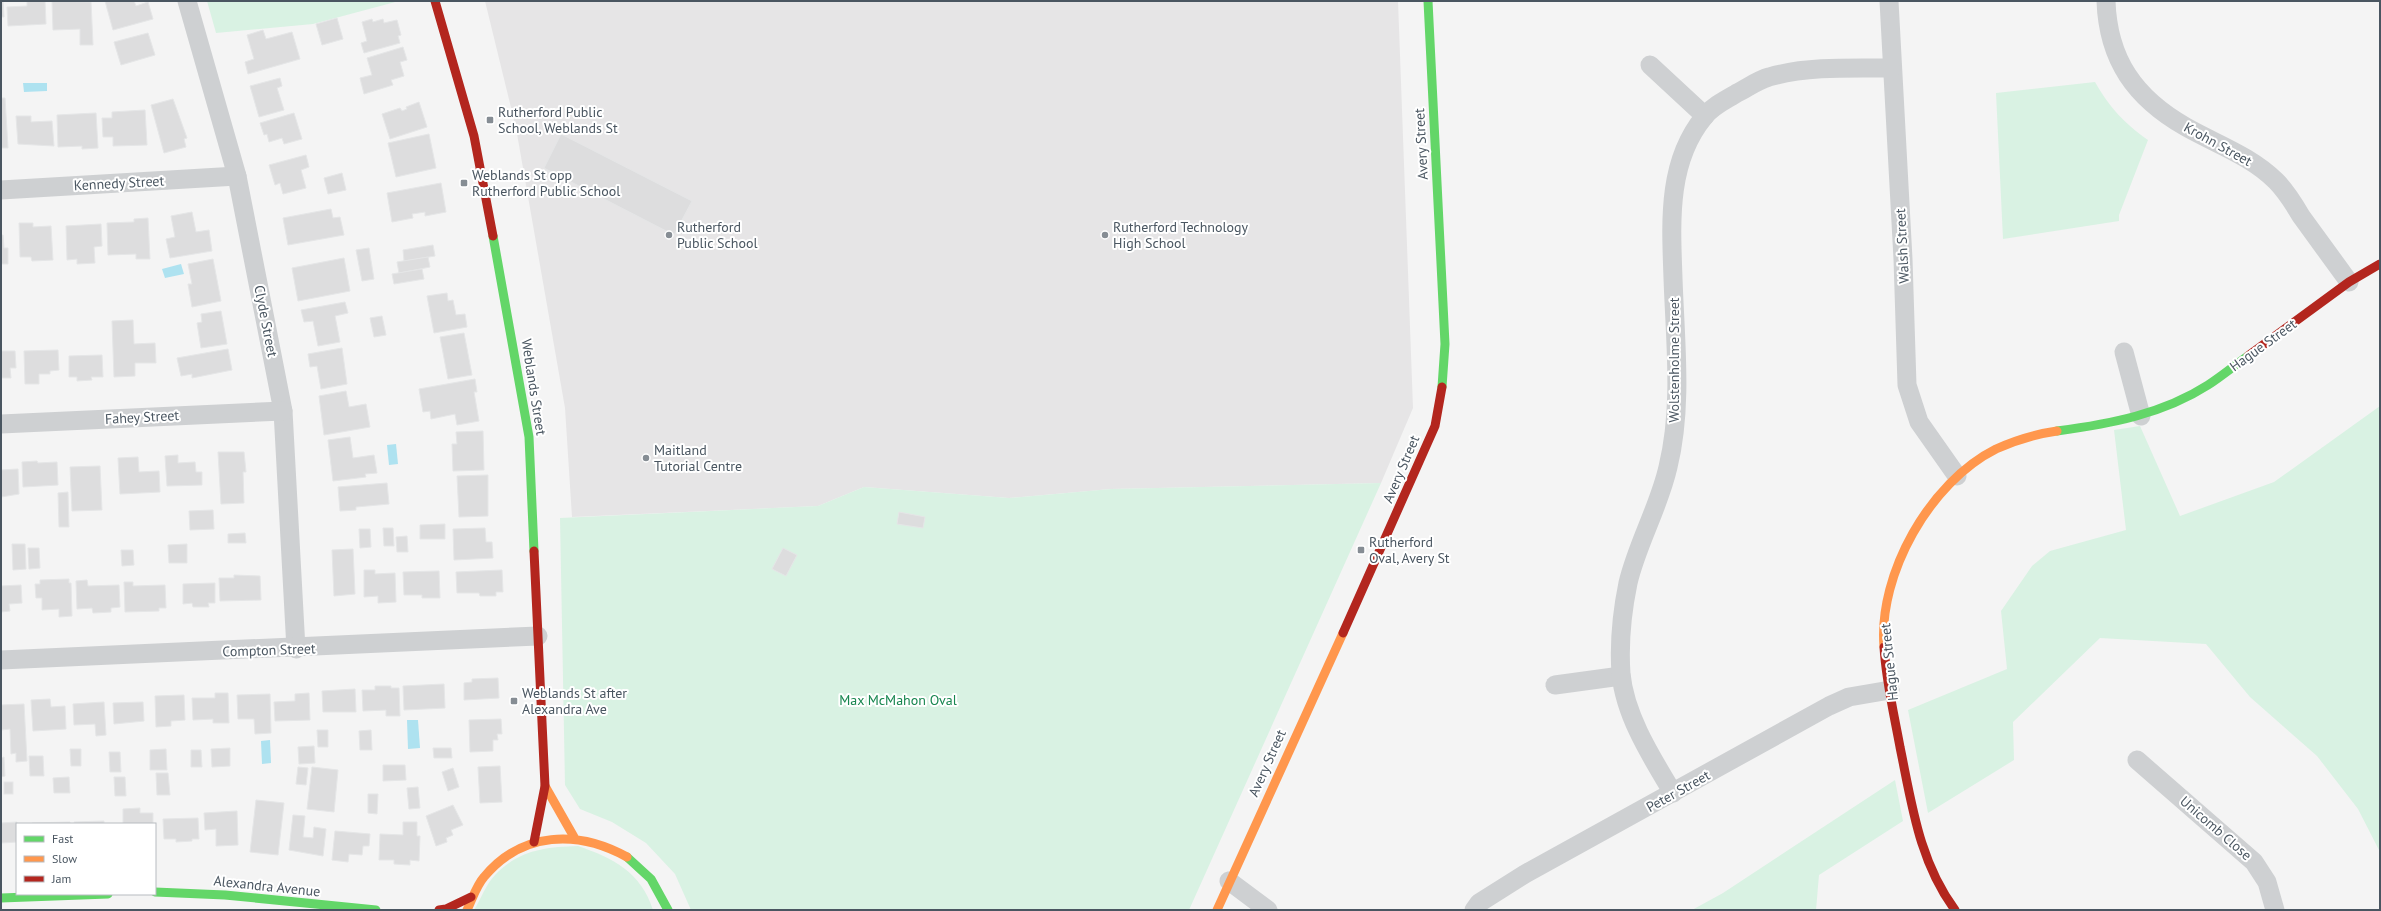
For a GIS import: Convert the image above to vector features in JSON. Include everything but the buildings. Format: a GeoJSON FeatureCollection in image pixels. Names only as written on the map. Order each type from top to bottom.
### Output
{"type":"FeatureCollection","features":[{"type":"Feature","properties":{"kind":"street","name":"Clyde Street"},"geometry":{"type":"LineString","coordinates":[[187,1],[237,176],[283,411],[296,649]]}},
{"type":"Feature","properties":{"kind":"street","name":"Weblands Street"},"geometry":{"type":"LineString","coordinates":[[435,1],[470,117],[521,384],[529,437],[533,492],[538,636],[546,786],[534,842]]}},
{"type":"Feature","properties":{"kind":"street","name":"Avery Street"},"geometry":{"type":"LineString","coordinates":[[1217,910],[1408,492],[1435,426],[1441,399],[1445,344],[1428,1]]}},
{"type":"Feature","properties":{"kind":"street","name":"Walsh Street"},"geometry":{"type":"LineString","coordinates":[[1889,1],[1891,68],[1903,259],[1906,385],[1919,422],[1958,476]]}},
{"type":"Feature","properties":{"kind":"street","name":"Krohn Street"},"geometry":{"type":"LineString","coordinates":[[2106,1],[2110,34],[2114,50],[2120,65],[2144,96],[2157,108],[2186,127],[2239,154],[2276,182],[2349,282]]}},
{"type":"Feature","properties":{"kind":"street"},"geometry":{"type":"LineString","coordinates":[[1650,65],[1705,116]]}},
{"type":"Feature","properties":{"kind":"street","name":"Wolstenholme Street"},"geometry":{"type":"LineString","coordinates":[[1673,793],[1641,736],[1631,711],[1621,676],[1621,652],[1628,582],[1659,499],[1668,467],[1674,436],[1676,383],[1671,223],[1678,170],[1685,147],[1705,116],[1721,102],[1767,77],[1790,72],[1891,68]]}},
{"type":"Feature","properties":{"kind":"street","name":"Kennedy Street"},"geometry":{"type":"LineString","coordinates":[[1,190],[237,176]]}},
{"type":"Feature","properties":{"kind":"street","name":"Hague Street"},"geometry":{"type":"LineString","coordinates":[[1955,910],[1946,900],[1930,869],[1920,841],[1890,690],[1884,616],[1894,570],[1903,550],[1923,518],[1958,476],[1992,453],[2019,440],[2141,416],[2188,396],[2208,385],[2349,282],[2380,264]]}},
{"type":"Feature","properties":{"kind":"street"},"geometry":{"type":"LineString","coordinates":[[2124,352],[2141,416]]}},
{"type":"Feature","properties":{"kind":"street","name":"Fahey Street"},"geometry":{"type":"LineString","coordinates":[[1,424],[283,411]]}},
{"type":"Feature","properties":{"kind":"street","name":"Compton Street"},"geometry":{"type":"LineString","coordinates":[[1,660],[296,649],[538,636]]}},
{"type":"Feature","properties":{"kind":"street"},"geometry":{"type":"LineString","coordinates":[[1555,685],[1621,676]]}},
{"type":"Feature","properties":{"kind":"street","name":"Peter Street"},"geometry":{"type":"LineString","coordinates":[[1474,910],[1480,903],[1525,874],[1828,706],[1849,697],[1890,690]]}},
{"type":"Feature","properties":{"kind":"street","name":"Unicomb Close"},"geometry":{"type":"LineString","coordinates":[[2137,760],[2254,862],[2267,882],[2276,910]]}},
{"type":"Feature","properties":{"kind":"street","name":"Weblands Street"},"geometry":{"type":"LineString","coordinates":[[546,786],[574,837]]}},
{"type":"Feature","properties":{"kind":"street"},"geometry":{"type":"LineString","coordinates":[[467,910],[471,897],[482,879],[496,863],[514,851],[534,842],[554,838],[574,837],[593,840],[611,846],[628,856],[643,868],[655,884],[668,910]]}},
{"type":"Feature","properties":{"kind":"street"},"geometry":{"type":"LineString","coordinates":[[1230,881],[1268,910]]}},
{"type":"Feature","properties":{"kind":"street","name":"Alexandra Avenue"},"geometry":{"type":"LineString","coordinates":[[156,892],[226,895],[376,910]]}},
{"type":"Feature","properties":{"kind":"street"},"geometry":{"type":"LineString","coordinates":[[1,898],[26,904],[100,895]]}},
{"type":"Feature","properties":{"kind":"street"},"geometry":{"type":"LineString","coordinates":[[439,910],[446,909],[471,897]]}},
{"type":"Feature","properties":{"kind":"shaded area","name":"Rutherford Technology High School"},"geometry":{"type":"Polygon","coordinates":[[[485,1],[1398,1],[1413,408],[1381,483],[1111,489],[1009,498],[864,487],[818,506],[572,517],[565,408],[516,128],[485,1]]]}},
{"type":"Feature","properties":{"kind":"green space"},"geometry":{"type":"Polygon","coordinates":[[[207,1],[399,1],[313,24],[216,33],[207,1]]]}},
{"type":"Feature","properties":{"kind":"green space"},"geometry":{"type":"Polygon","coordinates":[[[2095,82],[2106,100],[2118,114],[2131,127],[2148,140],[2119,215],[2119,221],[2003,239],[1996,93],[2095,82]]]}},
{"type":"Feature","properties":{"kind":"green space"},"geometry":{"type":"Polygon","coordinates":[[[2380,406],[2380,852],[2358,809],[2317,756],[2250,697],[2206,644],[2100,638],[2013,722],[2014,760],[1928,813],[1908,710],[2007,669],[2001,611],[2032,566],[2050,551],[2126,530],[2114,430],[2140,426],[2180,516],[2274,482],[2380,406]]]}},
{"type":"Feature","properties":{"kind":"green space","name":"Max McMahon Oval"},"geometry":{"type":"Polygon","coordinates":[[[1381,483],[1189,910],[691,910],[675,874],[646,843],[612,822],[580,809],[565,785],[560,518],[818,506],[864,487],[1009,498],[1111,489],[1381,483]]]}},
{"type":"Feature","properties":{"kind":"green space"},"geometry":{"type":"Polygon","coordinates":[[[1895,780],[1903,821],[1819,875],[1816,910],[1692,910],[1723,893],[1895,780]]]}},
{"type":"Feature","properties":{"kind":"green space"},"geometry":{"type":"Polygon","coordinates":[[[578,846],[603,856],[624,868],[641,886],[648,897],[653,910],[474,910],[486,887],[495,875],[513,860],[523,855],[544,849],[578,846]]]}},
{"type":"Feature","properties":{"kind":"water"},"geometry":{"type":"Polygon","coordinates":[[[23,83],[47,83],[47,91],[24,92],[23,83]]]}},
{"type":"Feature","properties":{"kind":"water"},"geometry":{"type":"Polygon","coordinates":[[[181,264],[184,274],[165,278],[162,269],[181,264]]]}},
{"type":"Feature","properties":{"kind":"water"},"geometry":{"type":"Polygon","coordinates":[[[396,444],[398,464],[389,465],[387,445],[396,444]]]}},
{"type":"Feature","properties":{"kind":"water"},"geometry":{"type":"Polygon","coordinates":[[[407,720],[418,720],[420,748],[408,749],[407,720]]]}},
{"type":"Feature","properties":{"kind":"water"},"geometry":{"type":"Polygon","coordinates":[[[270,740],[271,763],[262,764],[261,741],[270,740]]]}},
{"type":"Feature","properties":{"kind":"traffic: fast"},"geometry":{"type":"LineString","coordinates":[[1428,1],[1445,344],[1442,387]]}},
{"type":"Feature","properties":{"kind":"traffic: fast"},"geometry":{"type":"LineString","coordinates":[[493,236],[529,437],[534,551]]}},
{"type":"Feature","properties":{"kind":"traffic: fast"},"geometry":{"type":"LineString","coordinates":[[2057,431],[2116,421],[2136,416],[2173,403],[2208,385],[2248,356]]}},
{"type":"Feature","properties":{"kind":"traffic: fast"},"geometry":{"type":"LineString","coordinates":[[627,857],[651,879],[668,910]]}},
{"type":"Feature","properties":{"kind":"traffic: fast"},"geometry":{"type":"LineString","coordinates":[[156,892],[225,895],[376,910]]}},
{"type":"Feature","properties":{"kind":"traffic: fast"},"geometry":{"type":"LineString","coordinates":[[1,898],[81,895]]}},
{"type":"Feature","properties":{"kind":"traffic: slow"},"geometry":{"type":"LineString","coordinates":[[1884,647],[1884,619],[1890,590],[1899,561],[1913,533],[1930,507],[1950,484],[1972,464],[1996,449],[2026,438],[2057,431]]}},
{"type":"Feature","properties":{"kind":"traffic: slow"},"geometry":{"type":"LineString","coordinates":[[1217,910],[1343,633]]}},
{"type":"Feature","properties":{"kind":"traffic: slow"},"geometry":{"type":"LineString","coordinates":[[545,786],[574,837]]}},
{"type":"Feature","properties":{"kind":"traffic: slow"},"geometry":{"type":"LineString","coordinates":[[467,910],[476,889],[484,877],[499,862],[515,851],[533,843],[570,839],[589,842],[608,848],[627,857]]}},
{"type":"Feature","properties":{"kind":"traffic: jam"},"geometry":{"type":"LineString","coordinates":[[435,1],[474,136],[493,236]]}},
{"type":"Feature","properties":{"kind":"traffic: jam"},"geometry":{"type":"LineString","coordinates":[[2248,356],[2349,282],[2380,264]]}},
{"type":"Feature","properties":{"kind":"traffic: jam"},"geometry":{"type":"LineString","coordinates":[[1343,633],[1435,426],[1442,387]]}},
{"type":"Feature","properties":{"kind":"traffic: jam"},"geometry":{"type":"LineString","coordinates":[[534,551],[545,786],[534,842]]}},
{"type":"Feature","properties":{"kind":"traffic: jam"},"geometry":{"type":"LineString","coordinates":[[1884,647],[1890,697],[1918,832],[1933,872],[1955,910]]}},
{"type":"Feature","properties":{"kind":"traffic: jam"},"geometry":{"type":"LineString","coordinates":[[439,910],[446,909],[471,897]]}},
{"type":"Feature","properties":{"kind":"place","name":"Rutherford Public School, Weblands St"},"geometry":{"type":"Point","coordinates":[490,120]}},
{"type":"Feature","properties":{"kind":"place","name":"Weblands St opp Rutherford Public School"},"geometry":{"type":"Point","coordinates":[464,183]}},
{"type":"Feature","properties":{"kind":"place","name":"Rutherford Public School"},"geometry":{"type":"Point","coordinates":[669,235]}},
{"type":"Feature","properties":{"kind":"place","name":"Rutherford Technology High School"},"geometry":{"type":"Point","coordinates":[1105,235]}},
{"type":"Feature","properties":{"kind":"place","name":"Maitland Tutorial Centre"},"geometry":{"type":"Point","coordinates":[646,458]}},
{"type":"Feature","properties":{"kind":"place","name":"Rutherford Oval, Avery St"},"geometry":{"type":"Point","coordinates":[1361,550]}},
{"type":"Feature","properties":{"kind":"place","name":"Weblands St after Alexandra Ave"},"geometry":{"type":"Point","coordinates":[514,701]}}]}
